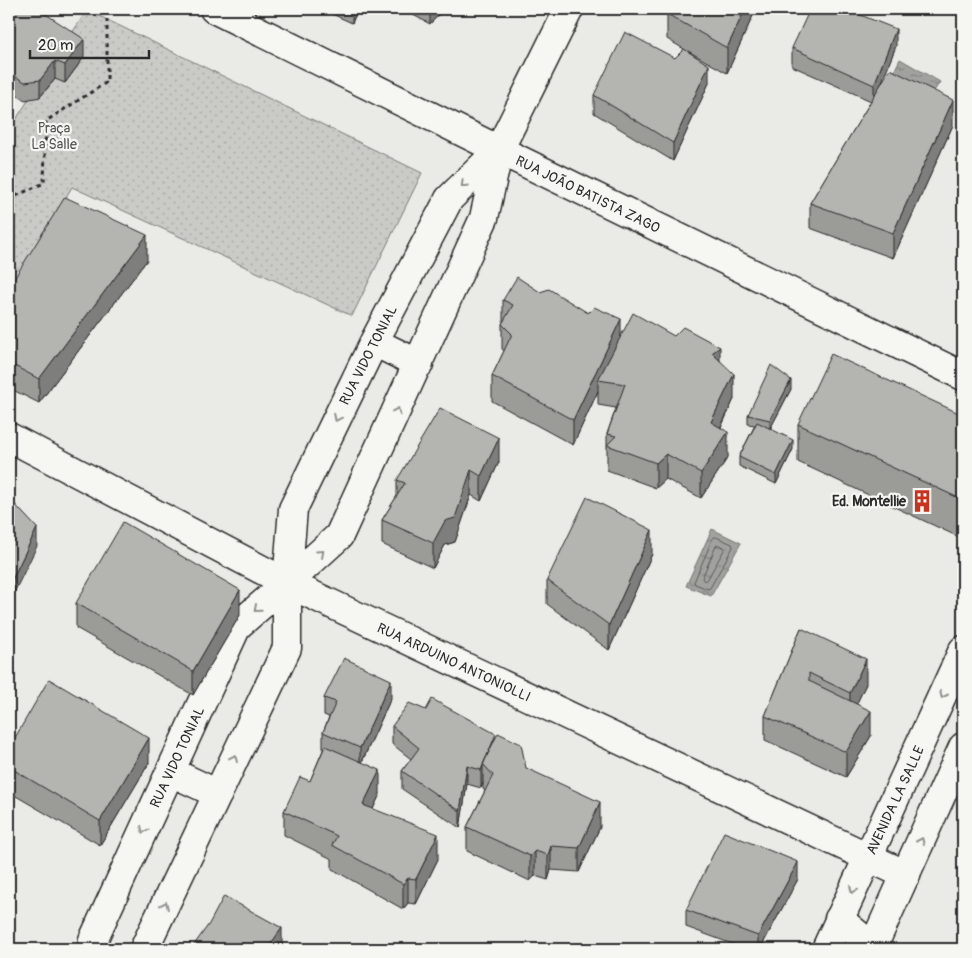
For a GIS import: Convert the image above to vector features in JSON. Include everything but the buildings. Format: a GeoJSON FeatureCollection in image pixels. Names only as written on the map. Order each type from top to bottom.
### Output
{"type":"FeatureCollection","features":[{"type":"Feature","properties":{"kind":"street","name":"RUA JOÃO BATISTA ZAGO"},"geometry":{"type":"LineString","coordinates":[[214,9],[963,376]]}},
{"type":"Feature","properties":{"kind":"street","name":"RUA VIDO TONIAL"},"geometry":{"type":"LineString","coordinates":[[92,949],[93,940],[237,626],[339,536],[484,218],[499,150],[569,9]]}},
{"type":"Feature","properties":{"kind":"street","name":"RUA VIDO TONIAL"},"geometry":{"type":"LineString","coordinates":[[144,949],[287,648],[287,583],[293,509],[374,342],[449,199],[499,150]]}},
{"type":"Feature","properties":{"kind":"street"},"geometry":{"type":"LineString","coordinates":[[374,342],[419,364]]}},
{"type":"Feature","properties":{"kind":"street","name":"RUA ARDUINO ANTONIOLLI"},"geometry":{"type":"LineString","coordinates":[[9,438],[287,583],[906,875]]}},
{"type":"Feature","properties":{"kind":"street","name":"AVENIDA LA SALLE"},"geometry":{"type":"LineString","coordinates":[[826,949],[963,650]]}},
{"type":"Feature","properties":{"kind":"street"},"geometry":{"type":"LineString","coordinates":[[840,919],[873,949],[963,747]]}},
{"type":"Feature","properties":{"kind":"street"},"geometry":{"type":"LineString","coordinates":[[171,772],[218,794]]}},
{"type":"Feature","properties":{"kind":"path"},"geometry":{"type":"LineString","coordinates":[[9,199],[44,183],[46,121],[107,82],[107,9]]}},
{"type":"Feature","properties":{"kind":"green space","name":"Praça La Salle"},"geometry":{"type":"Polygon","coordinates":[[[87,10],[422,173],[352,316],[72,187],[9,291],[9,130],[87,10]]]}},
{"type":"Feature","properties":{"kind":"water"},"geometry":{"type":"Polygon","coordinates":[[[900,59],[940,82],[927,102],[887,86],[900,59]]]}},
{"type":"Feature","properties":{"kind":"water"},"geometry":{"type":"Polygon","coordinates":[[[712,529],[741,543],[711,596],[686,586],[712,529]]]}},
{"type":"Feature","properties":{"kind":"place","name":"Ed. Montellie"},"geometry":{"type":"Point","coordinates":[922,501]}}]}
